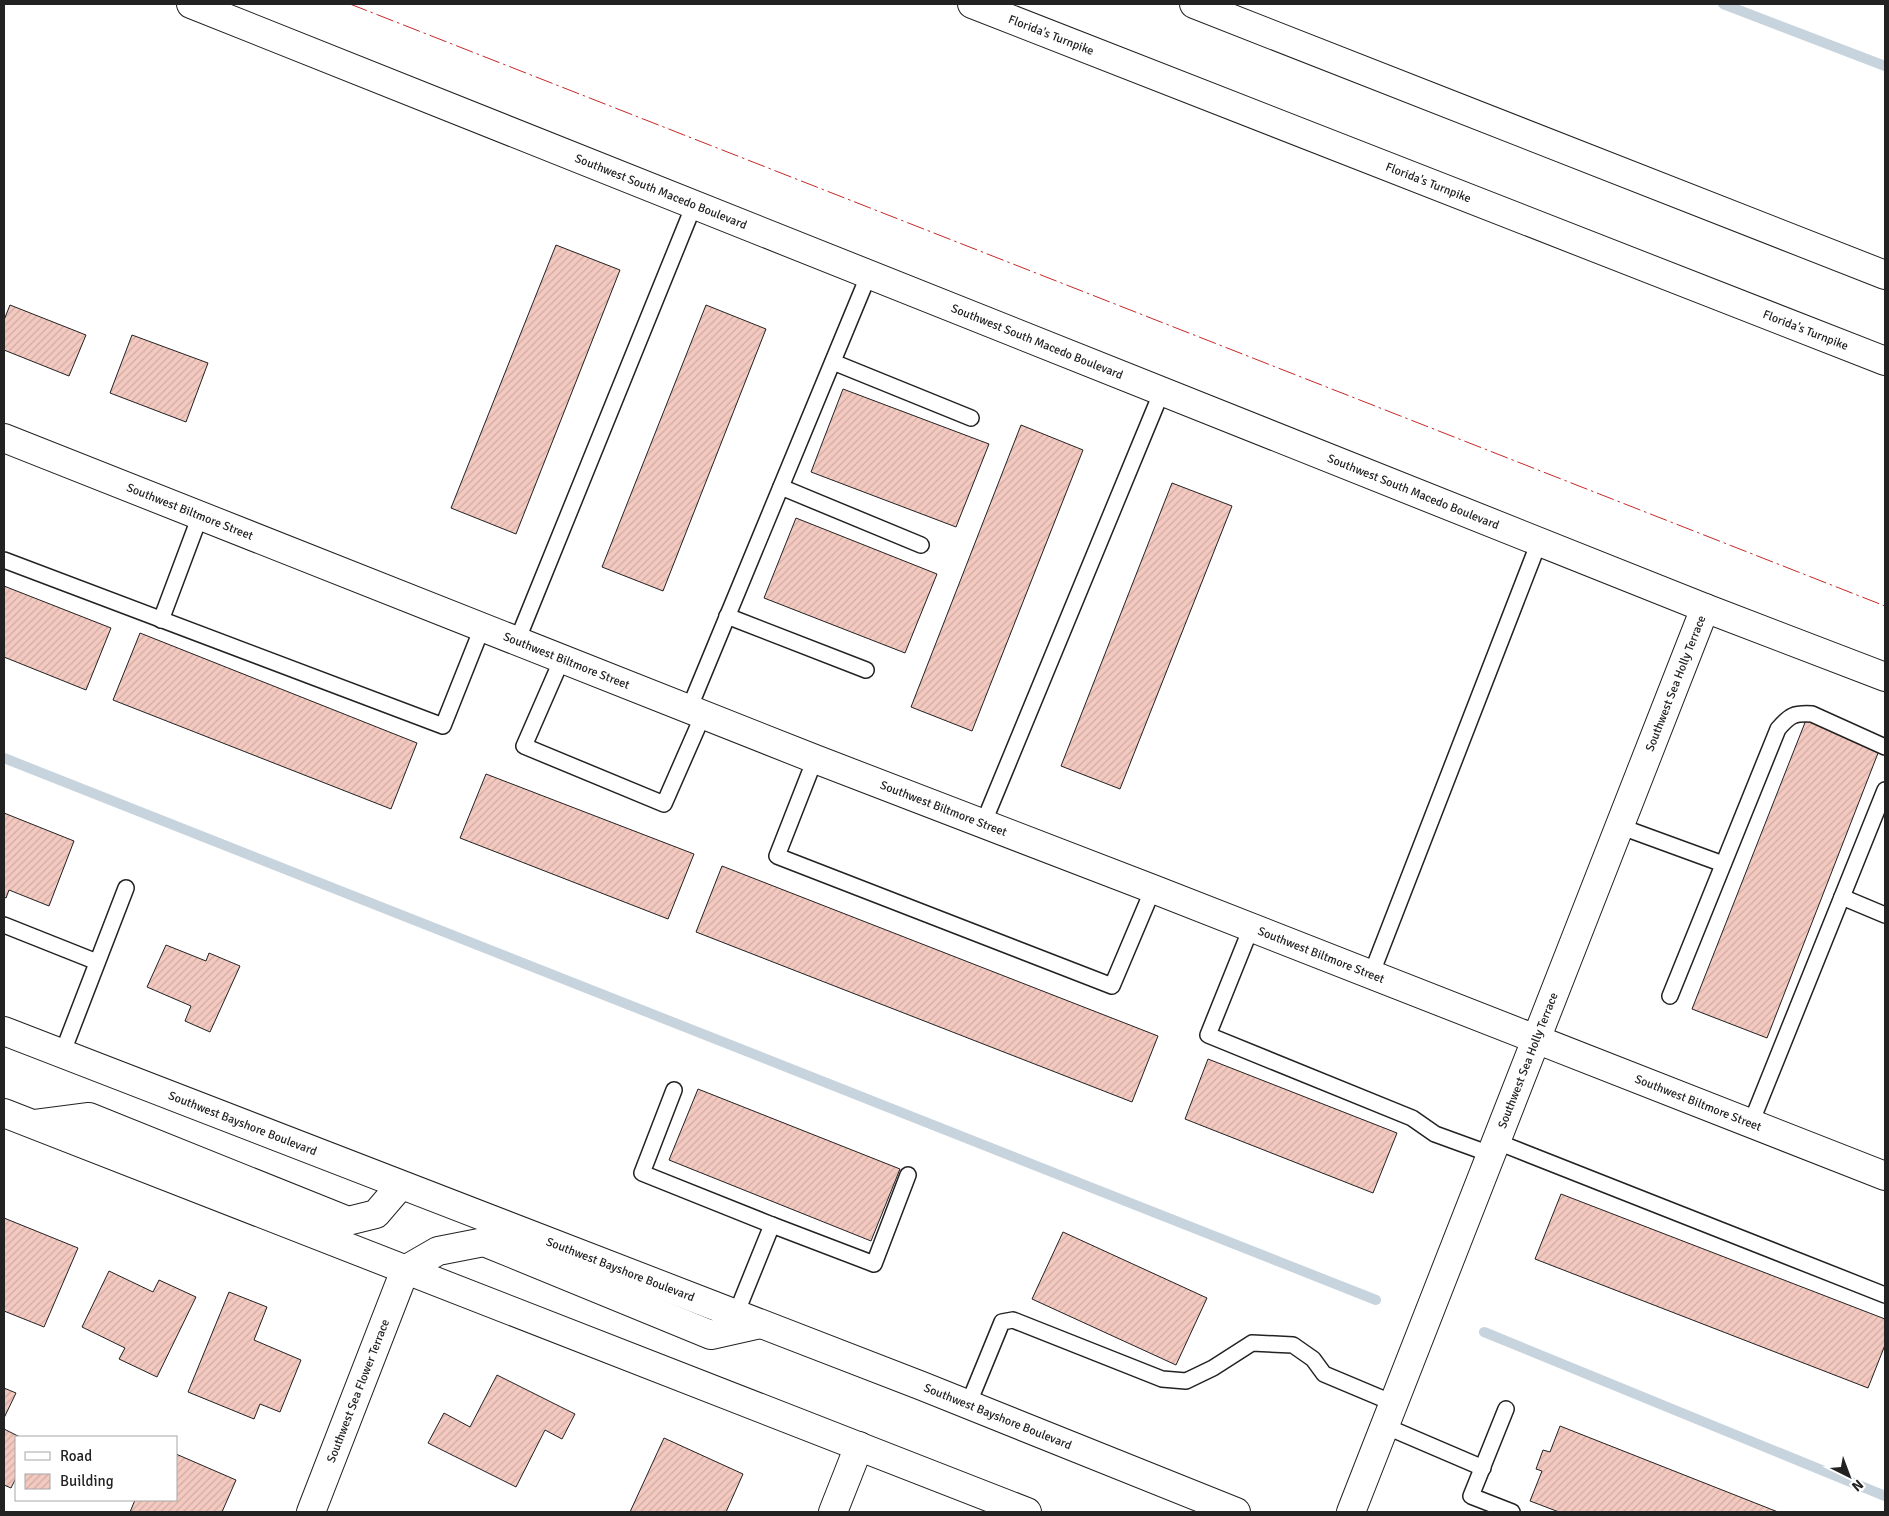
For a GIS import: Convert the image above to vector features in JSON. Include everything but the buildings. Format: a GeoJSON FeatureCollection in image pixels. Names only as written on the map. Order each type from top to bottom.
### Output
{"type":"FeatureCollection","features":[{"type":"Feature","properties":{"kind":"main road","name":"Southwest South Macedo Boulevard"},"geometry":{"type":"LineString","coordinates":[[191,4],[1705,608],[1885,677]]}},
{"type":"Feature","properties":{"kind":"main road","name":"Florida's Turnpike"},"geometry":{"type":"LineString","coordinates":[[972,4],[1885,361]]}},
{"type":"Feature","properties":{"kind":"main road"},"geometry":{"type":"LineString","coordinates":[[1194,4],[1885,275]]}},
{"type":"Feature","properties":{"kind":"main road","name":"Southwest Biltmore Street"},"geometry":{"type":"LineString","coordinates":[[4,438],[815,759],[1153,889],[1885,1176]]}},
{"type":"Feature","properties":{"kind":"main road","name":"Southwest Sea Holly Terrace"},"geometry":{"type":"LineString","coordinates":[[1351,1512],[1705,608]]}},
{"type":"Feature","properties":{"kind":"main road","name":"Southwest Bayshore Boulevard"},"geometry":{"type":"LineString","coordinates":[[4,1031],[400,1186],[748,1319],[1236,1512]]}},
{"type":"Feature","properties":{"kind":"main road"},"geometry":{"type":"LineString","coordinates":[[4,1113],[1027,1512]]}},
{"type":"Feature","properties":{"kind":"main road"},"geometry":{"type":"LineString","coordinates":[[31,1124],[89,1117],[348,1221],[376,1214],[400,1186]]}},
{"type":"Feature","properties":{"kind":"main road"},"geometry":{"type":"LineString","coordinates":[[406,1270],[438,1251],[484,1242],[711,1334],[748,1319]]}},
{"type":"Feature","properties":{"kind":"main road","name":"Southwest Sea Flower Terrace"},"geometry":{"type":"LineString","coordinates":[[311,1512],[406,1270]]}},
{"type":"Feature","properties":{"kind":"main road"},"geometry":{"type":"LineString","coordinates":[[833,1512],[859,1446]]}},
{"type":"Feature","properties":{"kind":"lane"},"geometry":{"type":"LineString","coordinates":[[517,641],[694,205]]}},
{"type":"Feature","properties":{"kind":"lane"},"geometry":{"type":"LineString","coordinates":[[562,659],[524,746],[664,804],[728,616],[869,274]]}},
{"type":"Feature","properties":{"kind":"lane"},"geometry":{"type":"LineString","coordinates":[[833,362],[971,418]]}},
{"type":"Feature","properties":{"kind":"lane"},"geometry":{"type":"LineString","coordinates":[[983,824],[1162,391]]}},
{"type":"Feature","properties":{"kind":"lane"},"geometry":{"type":"LineString","coordinates":[[781,487],[921,545]]}},
{"type":"Feature","properties":{"kind":"lane"},"geometry":{"type":"LineString","coordinates":[[161,620],[200,516]]}},
{"type":"Feature","properties":{"kind":"lane"},"geometry":{"type":"LineString","coordinates":[[1371,975],[1539,542]]}},
{"type":"Feature","properties":{"kind":"lane"},"geometry":{"type":"LineString","coordinates":[[4,560],[443,726],[482,628]]}},
{"type":"Feature","properties":{"kind":"lane"},"geometry":{"type":"LineString","coordinates":[[728,616],[866,670]]}},
{"type":"Feature","properties":{"kind":"lane"},"geometry":{"type":"LineString","coordinates":[[1670,996],[1778,729],[1788,718],[1800,714],[1812,714],[1885,747]]}},
{"type":"Feature","properties":{"kind":"lane"},"geometry":{"type":"LineString","coordinates":[[815,759],[777,856],[1112,986],[1153,889]]}},
{"type":"Feature","properties":{"kind":"lane"},"geometry":{"type":"LineString","coordinates":[[1751,1123],[1885,790]]}},
{"type":"Feature","properties":{"kind":"lane"},"geometry":{"type":"LineString","coordinates":[[1619,826],[1723,864]]}},
{"type":"Feature","properties":{"kind":"lane"},"geometry":{"type":"LineString","coordinates":[[62,1054],[126,888]]}},
{"type":"Feature","properties":{"kind":"lane"},"geometry":{"type":"LineString","coordinates":[[1842,897],[1885,915]]}},
{"type":"Feature","properties":{"kind":"lane"},"geometry":{"type":"LineString","coordinates":[[4,925],[97,962]]}},
{"type":"Feature","properties":{"kind":"lane"},"geometry":{"type":"LineString","coordinates":[[1251,928],[1208,1035],[1412,1118],[1435,1134],[1493,1148],[1885,1295]]}},
{"type":"Feature","properties":{"kind":"lane"},"geometry":{"type":"LineString","coordinates":[[674,1090],[642,1173],[874,1264],[908,1176]]}},
{"type":"Feature","properties":{"kind":"lane"},"geometry":{"type":"LineString","coordinates":[[748,1319],[772,1225]]}},
{"type":"Feature","properties":{"kind":"lane"},"geometry":{"type":"LineString","coordinates":[[968,1405],[1002,1322],[1012,1320],[1162,1379],[1186,1381],[1213,1368],[1252,1343],[1294,1345],[1313,1359],[1324,1374],[1482,1468]]}},
{"type":"Feature","properties":{"kind":"lane"},"geometry":{"type":"LineString","coordinates":[[1506,1409],[1471,1496],[1512,1512]]}},
{"type":"Feature","properties":{"kind":"waterway"},"geometry":{"type":"LineString","coordinates":[[1723,4],[1885,66]]}},
{"type":"Feature","properties":{"kind":"waterway"},"geometry":{"type":"LineString","coordinates":[[4,758],[1376,1300]]}},
{"type":"Feature","properties":{"kind":"waterway"},"geometry":{"type":"LineString","coordinates":[[1484,1332],[1885,1496]]}},
{"type":"Feature","properties":{"kind":"power"},"geometry":{"type":"LineString","coordinates":[[350,4],[1885,606]]}}]}
